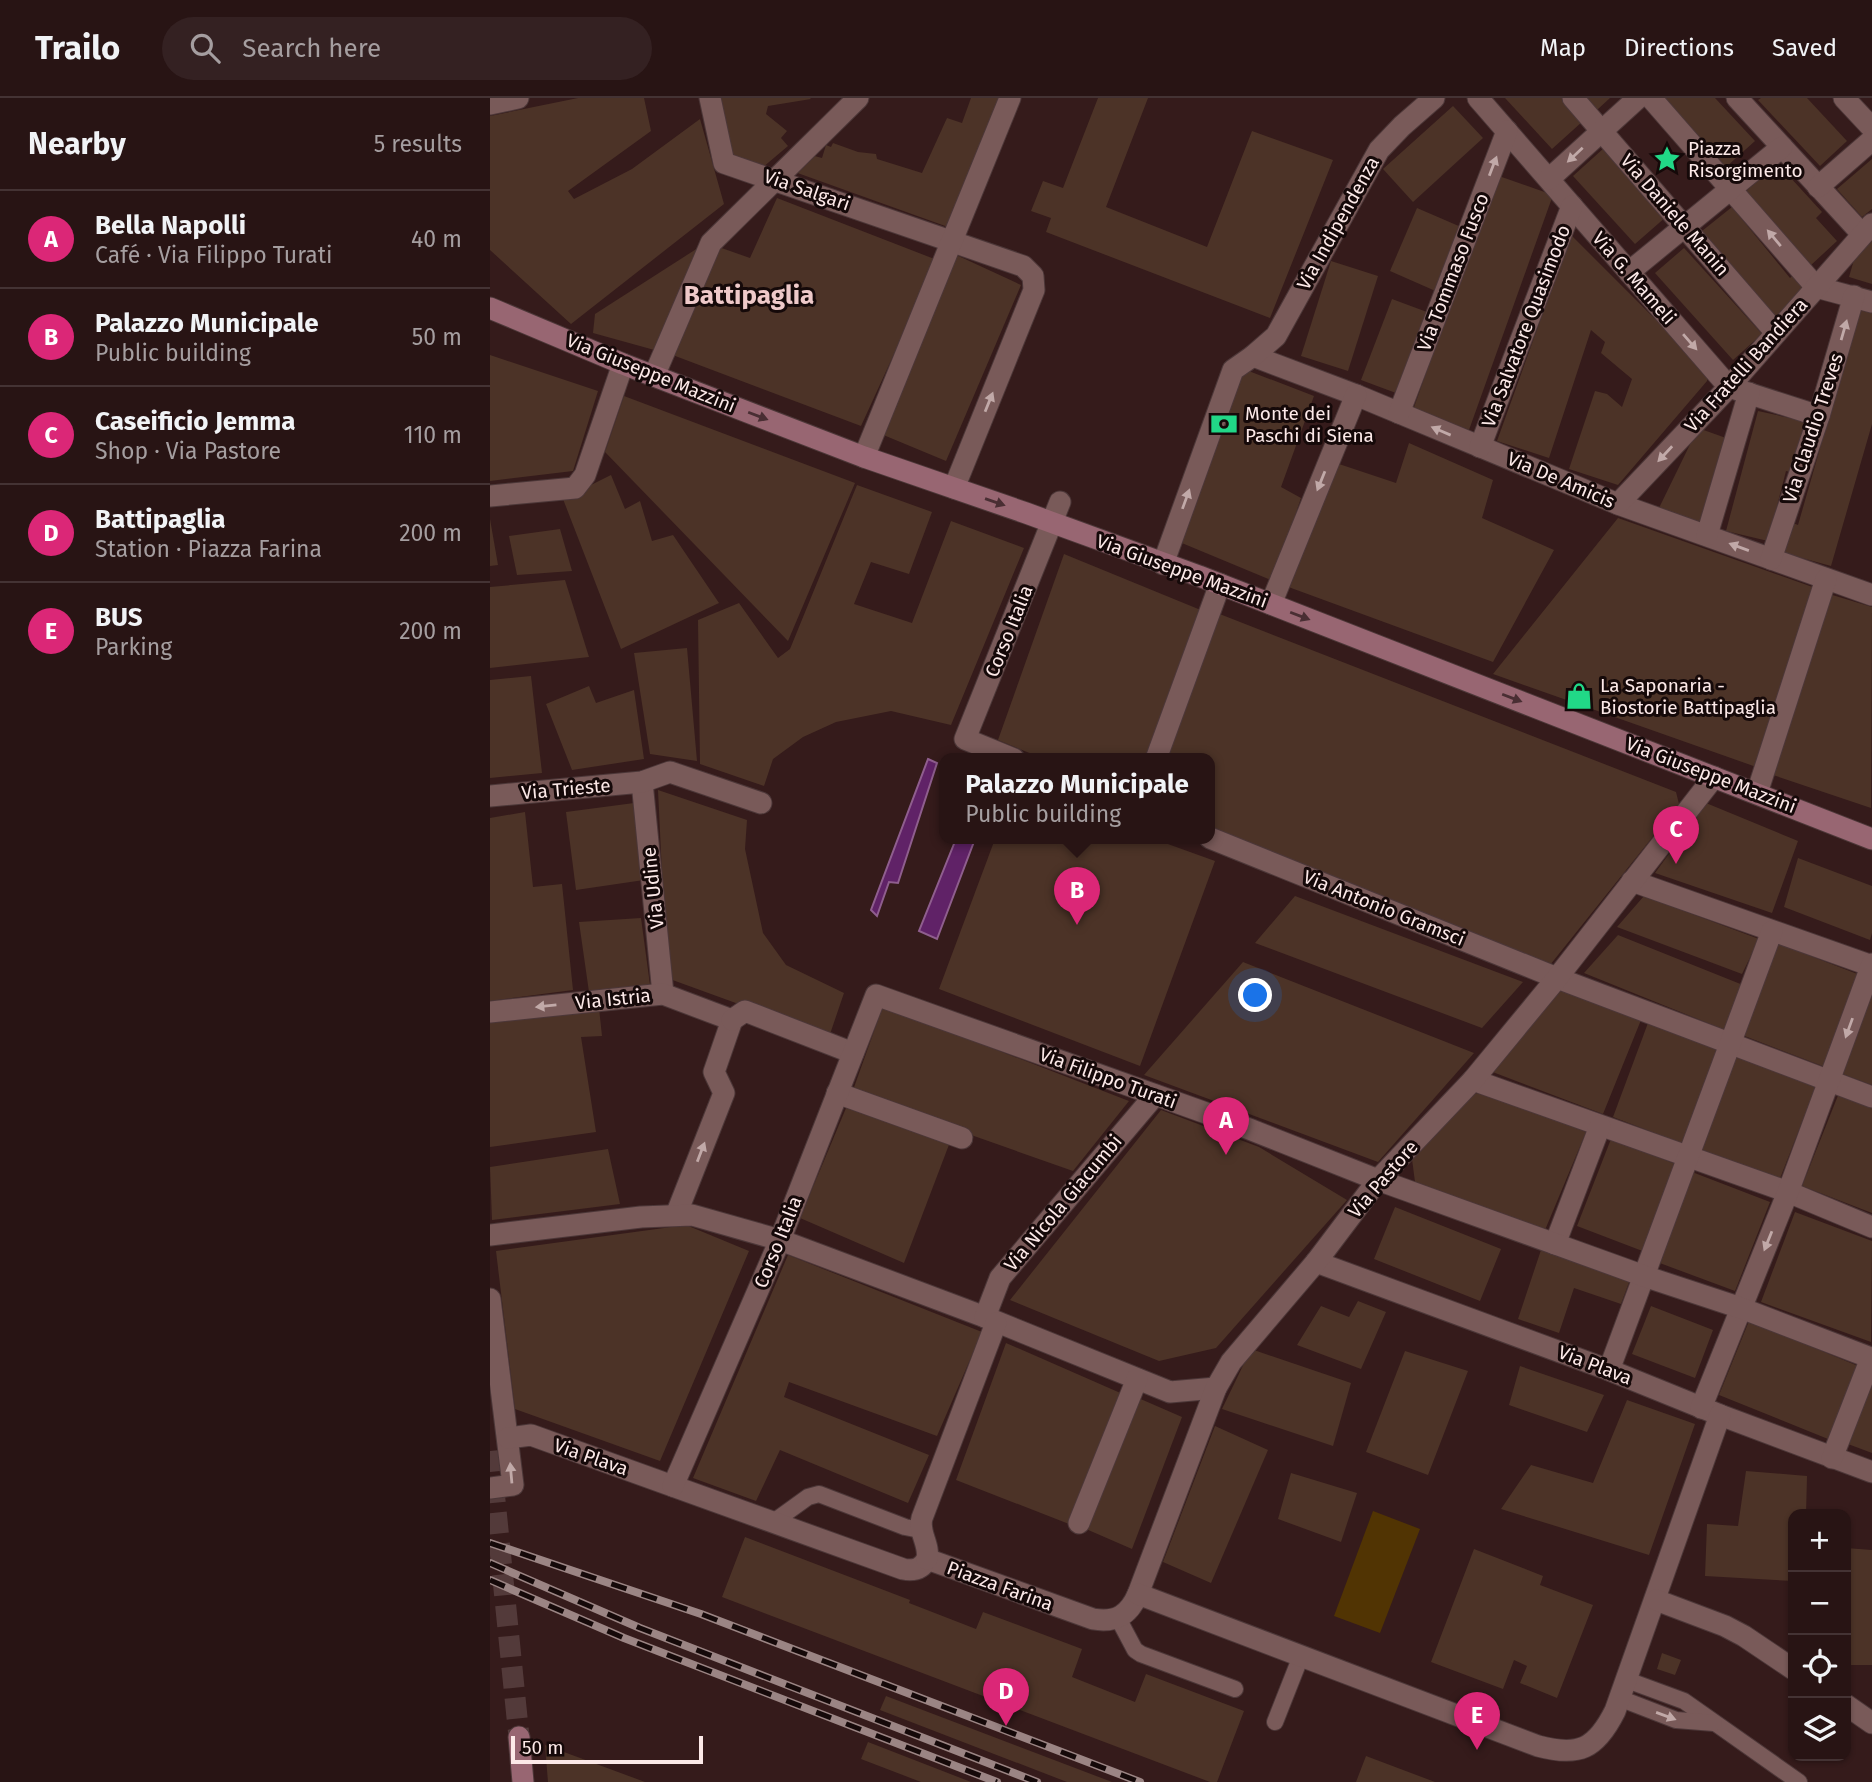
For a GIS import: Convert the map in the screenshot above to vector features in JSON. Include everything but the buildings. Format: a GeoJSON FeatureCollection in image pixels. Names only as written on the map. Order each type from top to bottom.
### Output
{"type":"FeatureCollection","features":[{"type":"Feature","properties":{"kind":"main road","name":"Via Giuseppe Mazzini"},"geometry":{"type":"LineString","coordinates":[[490,309],[623,364],[864,457],[1220,584],[1872,839]]}},
{"type":"Feature","properties":{"kind":"main road"},"geometry":{"type":"LineString","coordinates":[[519,1737],[523,1782]]}},
{"type":"Feature","properties":{"kind":"street"},"geometry":{"type":"LineString","coordinates":[[490,104],[518,98]]}},
{"type":"Feature","properties":{"kind":"street","name":"Via Salgari"},"geometry":{"type":"LineString","coordinates":[[710,98],[724,163],[952,240],[1023,266],[1033,276],[1034,290],[954,488]]}},
{"type":"Feature","properties":{"kind":"street"},"geometry":{"type":"LineString","coordinates":[[654,376],[711,243],[858,98]]}},
{"type":"Feature","properties":{"kind":"street"},"geometry":{"type":"LineString","coordinates":[[864,457],[1010,98]]}},
{"type":"Feature","properties":{"kind":"street","name":"Via Indipendenza"},"geometry":{"type":"LineString","coordinates":[[1163,564],[1233,370],[1276,336],[1378,150],[1434,98]]}},
{"type":"Feature","properties":{"kind":"street","name":"Via G. Mameli"},"geometry":{"type":"LineString","coordinates":[[1478,98],[1629,272],[1739,390]]}},
{"type":"Feature","properties":{"kind":"street","name":"Via Daniele Manin"},"geometry":{"type":"LineString","coordinates":[[1573,98],[1776,333]]}},
{"type":"Feature","properties":{"kind":"street"},"geometry":{"type":"LineString","coordinates":[[1549,179],[1637,98]]}},
{"type":"Feature","properties":{"kind":"street"},"geometry":{"type":"LineString","coordinates":[[1651,98],[1816,287],[1863,299]]}},
{"type":"Feature","properties":{"kind":"street"},"geometry":{"type":"LineString","coordinates":[[1844,98],[1872,128]]}},
{"type":"Feature","properties":{"kind":"street"},"geometry":{"type":"LineString","coordinates":[[1738,99],[1818,187],[1867,229]]}},
{"type":"Feature","properties":{"kind":"street","name":"Via Tommaso Fusco"},"geometry":{"type":"LineString","coordinates":[[1399,413],[1507,131]]}},
{"type":"Feature","properties":{"kind":"street"},"geometry":{"type":"LineString","coordinates":[[1818,187],[1872,140]]}},
{"type":"Feature","properties":{"kind":"street"},"geometry":{"type":"LineString","coordinates":[[1629,272],[1782,147]]}},
{"type":"Feature","properties":{"kind":"street","name":"Via Salvatore Quasimodo"},"geometry":{"type":"LineString","coordinates":[[1480,447],[1572,206]]}},
{"type":"Feature","properties":{"kind":"street","name":"Via Fratelli Bandiera"},"geometry":{"type":"LineString","coordinates":[[1618,504],[1739,390],[1776,333],[1867,229]]}},
{"type":"Feature","properties":{"kind":"street","name":"Via Claudio Treves"},"geometry":{"type":"LineString","coordinates":[[1771,559],[1819,416],[1863,299]]}},
{"type":"Feature","properties":{"kind":"street","name":"Via De Amicis"},"geometry":{"type":"LineString","coordinates":[[1253,356],[1356,395],[1618,504],[1872,595]]}},
{"type":"Feature","properties":{"kind":"street"},"geometry":{"type":"LineString","coordinates":[[490,496],[575,488],[585,475],[623,364]]}},
{"type":"Feature","properties":{"kind":"street"},"geometry":{"type":"LineString","coordinates":[[1707,536],[1739,390],[1819,416]]}},
{"type":"Feature","properties":{"kind":"street"},"geometry":{"type":"LineString","coordinates":[[1271,604],[1356,395]]}},
{"type":"Feature","properties":{"kind":"street","name":"Corso Italia"},"geometry":{"type":"LineString","coordinates":[[999,753],[965,739],[1060,502]]}},
{"type":"Feature","properties":{"kind":"street"},"geometry":{"type":"LineString","coordinates":[[1757,793],[1826,579]]}},
{"type":"Feature","properties":{"kind":"street"},"geometry":{"type":"LineString","coordinates":[[1158,753],[1220,584]]}},
{"type":"Feature","properties":{"kind":"street","name":"Via Trieste"},"geometry":{"type":"LineString","coordinates":[[490,796],[642,782],[670,772],[761,803]]}},
{"type":"Feature","properties":{"kind":"street","name":"Via Pastore"},"geometry":{"type":"LineString","coordinates":[[1118,1618],[1130,1611],[1138,1594],[1216,1388],[1231,1362],[1316,1262],[1378,1180],[1473,1080],[1557,978],[1714,777]]}},
{"type":"Feature","properties":{"kind":"street","name":"Via Udine"},"geometry":{"type":"LineString","coordinates":[[642,782],[663,994]]}},
{"type":"Feature","properties":{"kind":"street","name":"Via Antonio Gramsci"},"geometry":{"type":"LineString","coordinates":[[1215,840],[1557,978],[1872,1097]]}},
{"type":"Feature","properties":{"kind":"street"},"geometry":{"type":"LineString","coordinates":[[1138,1594],[1525,1741],[1558,1751],[1577,1750],[1594,1742],[1608,1725],[1656,1600],[1741,1308],[1788,1192],[1872,965],[1632,881]]}},
{"type":"Feature","properties":{"kind":"street"},"geometry":{"type":"LineString","coordinates":[[1609,1370],[1772,931]]}},
{"type":"Feature","properties":{"kind":"street","name":"Via Istria"},"geometry":{"type":"LineString","coordinates":[[490,1012],[663,994],[732,1020]]}},
{"type":"Feature","properties":{"kind":"street","name":"Corso Italia"},"geometry":{"type":"LineString","coordinates":[[673,1486],[780,1240],[876,995]]}},
{"type":"Feature","properties":{"kind":"street","name":"Via Filippo Turati"},"geometry":{"type":"LineString","coordinates":[[876,995],[1234,1123],[1378,1180],[1741,1308],[1871,1358],[1832,1458]]}},
{"type":"Feature","properties":{"kind":"street"},"geometry":{"type":"LineString","coordinates":[[676,1215],[724,1093],[714,1072],[732,1020],[745,1011],[853,1053]]}},
{"type":"Feature","properties":{"kind":"street"},"geometry":{"type":"LineString","coordinates":[[1473,1080],[1788,1192],[1872,1227]]}},
{"type":"Feature","properties":{"kind":"street"},"geometry":{"type":"LineString","coordinates":[[838,1093],[962,1138]]}},
{"type":"Feature","properties":{"kind":"street","name":"Via Nicola Giacumbi"},"geometry":{"type":"LineString","coordinates":[[920,1531],[922,1518],[990,1320],[1000,1278],[1155,1095]]}},
{"type":"Feature","properties":{"kind":"street"},"geometry":{"type":"LineString","coordinates":[[1555,1244],[1600,1126]]}},
{"type":"Feature","properties":{"kind":"street"},"geometry":{"type":"LineString","coordinates":[[490,1235],[641,1217],[692,1215],[780,1240],[1170,1392],[1216,1388]]}},
{"type":"Feature","properties":{"kind":"street","name":"Via Plava"},"geometry":{"type":"LineString","coordinates":[[1316,1262],[1609,1370],[1710,1412],[1872,1472]]}},
{"type":"Feature","properties":{"kind":"street"},"geometry":{"type":"LineString","coordinates":[[490,1299],[513,1485],[490,1488]]}},
{"type":"Feature","properties":{"kind":"street"},"geometry":{"type":"LineString","coordinates":[[1079,1523],[1137,1379]]}},
{"type":"Feature","properties":{"kind":"street","name":"Via Plava"},"geometry":{"type":"LineString","coordinates":[[508,1438],[531,1435],[673,1486]]}},
{"type":"Feature","properties":{"kind":"street","name":"Piazza Farina"},"geometry":{"type":"LineString","coordinates":[[673,1486],[903,1569],[921,1567],[927,1559],[1093,1619],[1103,1621],[1118,1618]]}},
{"type":"Feature","properties":{"kind":"street"},"geometry":{"type":"LineString","coordinates":[[920,1531],[927,1548],[927,1559]]}},
{"type":"Feature","properties":{"kind":"street"},"geometry":{"type":"LineString","coordinates":[[1656,1600],[1725,1626],[1788,1666]]}},
{"type":"Feature","properties":{"kind":"street"},"geometry":{"type":"LineString","coordinates":[[1851,1708],[1872,1723]]}},
{"type":"Feature","properties":{"kind":"lane"},"geometry":{"type":"LineString","coordinates":[[772,1523],[808,1497],[819,1494],[920,1531]]}},
{"type":"Feature","properties":{"kind":"lane"},"geometry":{"type":"LineString","coordinates":[[1118,1618],[1135,1650],[1235,1689]]}},
{"type":"Feature","properties":{"kind":"lane"},"geometry":{"type":"LineString","coordinates":[[1275,1722],[1301,1656]]}},
{"type":"Feature","properties":{"kind":"lane"},"geometry":{"type":"LineString","coordinates":[[1623,1689],[1676,1720],[1714,1723],[1799,1782]]}},
{"type":"Feature","properties":{"kind":"shaded area"},"geometry":{"type":"Polygon","coordinates":[[[928,759],[937,763],[898,883],[889,882],[877,916],[871,910],[928,759]]]}},
{"type":"Feature","properties":{"kind":"shaded area"},"geometry":{"type":"Polygon","coordinates":[[[954,844],[973,844],[937,939],[919,931],[954,844]]]}},
{"type":"Feature","properties":{"kind":"shaded area"},"geometry":{"type":"Polygon","coordinates":[[[1373,1511],[1420,1529],[1380,1633],[1334,1616],[1373,1511]]]}},
{"type":"Feature","properties":{"kind":"tunnel"},"geometry":{"type":"LineString","coordinates":[[490,1451],[519,1737]]}},
{"type":"Feature","properties":{"kind":"railway"},"geometry":{"type":"LineString","coordinates":[[490,1543],[701,1614],[1140,1782]]}},
{"type":"Feature","properties":{"kind":"railway"},"geometry":{"type":"LineString","coordinates":[[490,1563],[640,1628],[1037,1782]]}},
{"type":"Feature","properties":{"kind":"railway"},"geometry":{"type":"LineString","coordinates":[[490,1580],[624,1638],[997,1782]]}},
{"type":"Feature","properties":{"kind":"place","name":"Piazza Risorgimento"},"geometry":{"type":"Point","coordinates":[1667,159]}},
{"type":"Feature","properties":{"kind":"place","name":"Monte dei Paschi di Siena"},"geometry":{"type":"Point","coordinates":[1224,424]}},
{"type":"Feature","properties":{"kind":"place","name":"La Saponaria - Biostorie Battipaglia"},"geometry":{"type":"Point","coordinates":[1579,696]}},
{"type":"Feature","properties":{"kind":"place","name":"Caseificio Jemma"},"geometry":{"type":"Point","coordinates":[1676,864]}},
{"type":"Feature","properties":{"kind":"place","name":"Palazzo Municipale"},"geometry":{"type":"Point","coordinates":[1077,925]}},
{"type":"Feature","properties":{"kind":"place","name":"Bella Napolli"},"geometry":{"type":"Point","coordinates":[1226,1155]}},
{"type":"Feature","properties":{"kind":"place","name":"Battipaglia"},"geometry":{"type":"Point","coordinates":[1006,1726]}},
{"type":"Feature","properties":{"kind":"place","name":"BUS"},"geometry":{"type":"Point","coordinates":[1477,1750]}},
{"type":"Feature","properties":{"kind":"district","name":"Battipaglia"},"geometry":{"type":"Point","coordinates":[749,295]}}]}
